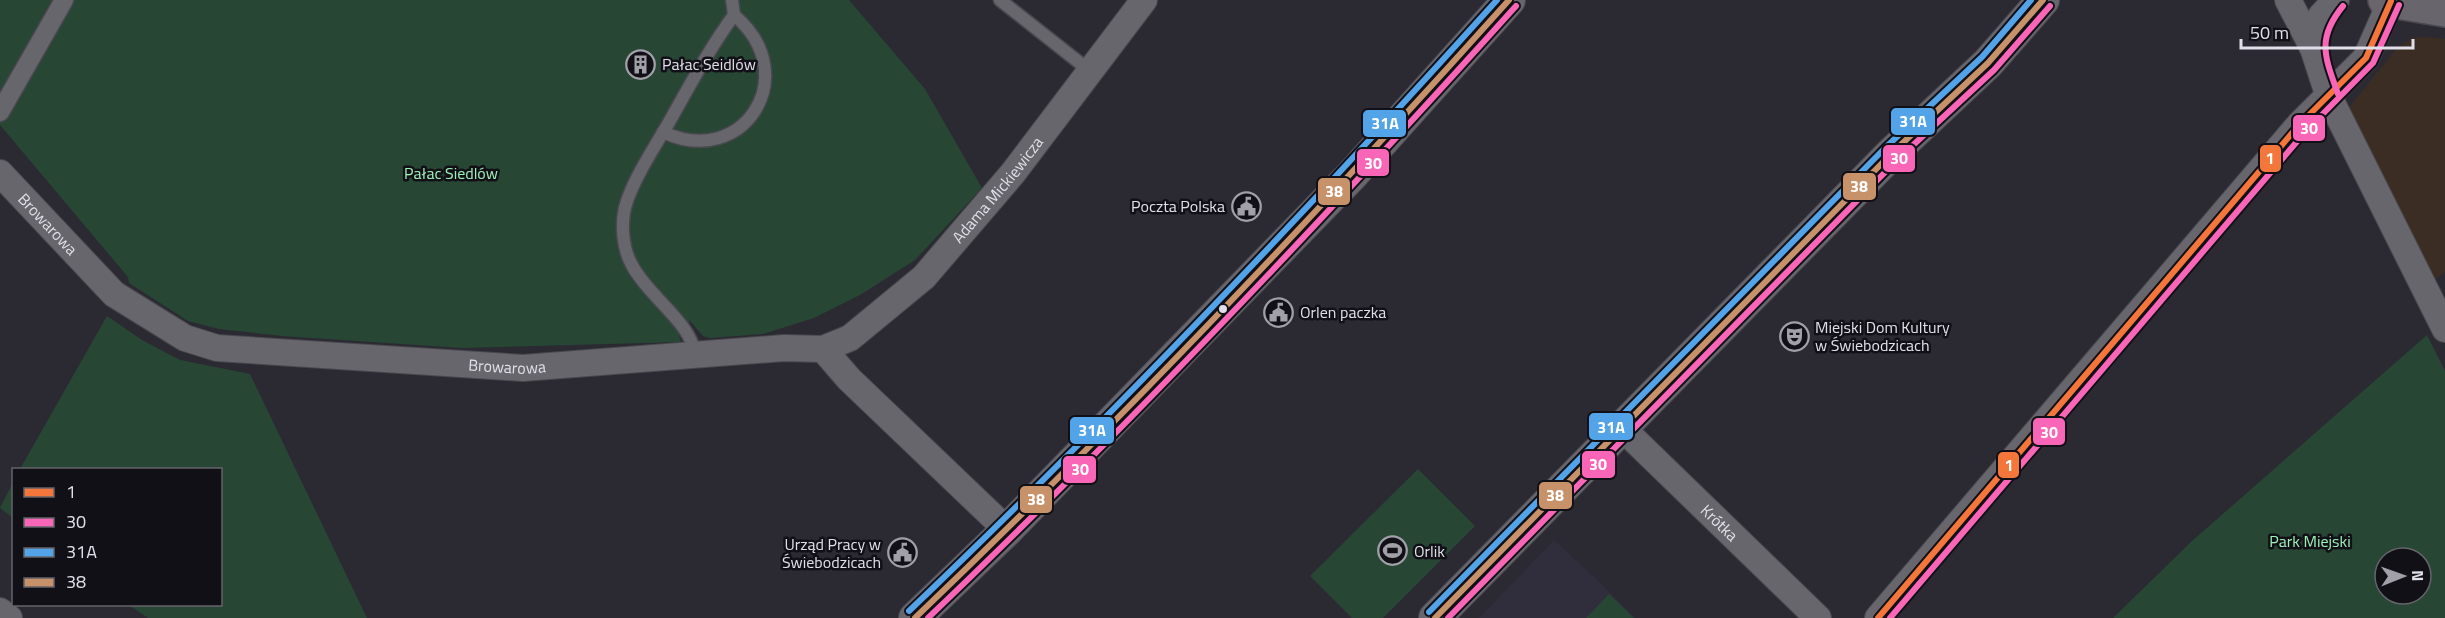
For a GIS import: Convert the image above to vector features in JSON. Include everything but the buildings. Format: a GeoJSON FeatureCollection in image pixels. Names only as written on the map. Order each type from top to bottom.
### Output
{"type":"FeatureCollection","features":[{"type":"Feature","properties":{"kind":"main road"},"geometry":{"type":"LineString","coordinates":[[2388,1],[2445,10]]}},
{"type":"Feature","properties":{"kind":"street"},"geometry":{"type":"LineString","coordinates":[[0,112],[64,0]]}},
{"type":"Feature","properties":{"kind":"street","name":"Adama Mickiewicza"},"geometry":{"type":"LineString","coordinates":[[823,349],[850,338],[924,277],[1013,173],[1144,0]]}},
{"type":"Feature","properties":{"kind":"street"},"geometry":{"type":"LineString","coordinates":[[915,618],[1007,530],[1352,175],[1509,0]]}},
{"type":"Feature","properties":{"kind":"street"},"geometry":{"type":"LineString","coordinates":[[1435,618],[1891,154],[1988,63],[2043,0]]}},
{"type":"Feature","properties":{"kind":"street"},"geometry":{"type":"LineString","coordinates":[[2288,0],[2313,48],[2329,97],[2445,329]]}},
{"type":"Feature","properties":{"kind":"street"},"geometry":{"type":"LineString","coordinates":[[2313,48],[2321,16],[2336,0]]}},
{"type":"Feature","properties":{"kind":"street"},"geometry":{"type":"LineString","coordinates":[[1878,618],[2299,125],[2366,58],[2388,1]]}},
{"type":"Feature","properties":{"kind":"street","name":"Browarowa"},"geometry":{"type":"LineString","coordinates":[[0,173],[114,294],[185,338],[217,348],[523,368],[784,348],[823,349]]}},
{"type":"Feature","properties":{"kind":"street"},"geometry":{"type":"LineString","coordinates":[[823,349],[849,379],[1007,530]]}},
{"type":"Feature","properties":{"kind":"street","name":"Krótka"},"geometry":{"type":"LineString","coordinates":[[1622,428],[1818,618]]}},
{"type":"Feature","properties":{"kind":"street"},"geometry":{"type":"LineString","coordinates":[[0,611],[9,618]]}},
{"type":"Feature","properties":{"kind":"lane"},"geometry":{"type":"LineString","coordinates":[[663,132],[684,140],[706,141],[735,130],[756,109],[764,85],[764,58],[759,42],[750,28],[734,15],[732,0]]}},
{"type":"Feature","properties":{"kind":"lane"},"geometry":{"type":"LineString","coordinates":[[1000,0],[1090,70]]}},
{"type":"Feature","properties":{"kind":"lane"},"geometry":{"type":"LineString","coordinates":[[695,355],[694,343],[689,334],[642,282],[628,258],[625,247],[624,220],[627,201],[663,132],[718,37],[734,15]]}},
{"type":"Feature","properties":{"kind":"shaded area"},"geometry":{"type":"Polygon","coordinates":[[[2412,38],[2445,39],[2445,272],[2428,284],[2347,110],[2397,48],[2412,38]]]}},
{"type":"Feature","properties":{"kind":"shaded area"},"geometry":{"type":"Polygon","coordinates":[[[1554,540],[1591,574],[1636,618],[1479,618],[1554,540]]]}},
{"type":"Feature","properties":{"kind":"green space","name":"Pałac Siedlów"},"geometry":{"type":"Polygon","coordinates":[[[0,0],[849,0],[925,89],[982,188],[915,260],[860,295],[814,318],[763,334],[710,338],[703,336],[690,321],[678,331],[681,342],[462,348],[282,336],[219,329],[188,321],[129,283],[128,277],[0,125],[0,0]]]}},
{"type":"Feature","properties":{"kind":"green space"},"geometry":{"type":"Polygon","coordinates":[[[107,316],[142,340],[180,360],[250,374],[367,618],[148,618],[130,606],[222,606],[222,468],[21,468],[107,316]]]}},
{"type":"Feature","properties":{"kind":"green space","name":"Park Miejski"},"geometry":{"type":"Polygon","coordinates":[[[2427,335],[2445,371],[2445,618],[2113,618],[2192,541],[2427,335]]]}},
{"type":"Feature","properties":{"kind":"green space","name":"Orlik"},"geometry":{"type":"Polygon","coordinates":[[[1418,469],[1475,526],[1383,618],[1352,618],[1310,576],[1418,469]]]}},
{"type":"Feature","properties":{"kind":"green space"},"geometry":{"type":"Polygon","coordinates":[[[12,484],[12,517],[0,508],[12,484]]]}},
{"type":"Feature","properties":{"kind":"green space"},"geometry":{"type":"Polygon","coordinates":[[[1609,594],[1634,618],[1586,618],[1609,594]]]}},
{"type":"Feature","properties":{"kind":"transit line","name":"31A"},"geometry":{"type":"LineString","coordinates":[[909,611],[1060,463],[1209,311],[1497,0]]}},
{"type":"Feature","properties":{"kind":"transit line","name":"38"},"geometry":{"type":"LineString","coordinates":[[915,618],[992,544],[1218,315],[1365,159],[1509,0]]}},
{"type":"Feature","properties":{"kind":"transit line","name":"31A"},"geometry":{"type":"LineString","coordinates":[[1429,612],[1885,148],[1982,57],[2031,0]]}},
{"type":"Feature","properties":{"kind":"transit line","name":"38"},"geometry":{"type":"LineString","coordinates":[[1435,618],[1891,154],[1988,63],[2043,0]]}},
{"type":"Feature","properties":{"kind":"transit line","name":"1"},"geometry":{"type":"LineString","coordinates":[[1878,618],[2299,125],[2366,58],[2391,1]]}},
{"type":"Feature","properties":{"kind":"transit line","name":"30"},"geometry":{"type":"LineString","coordinates":[[1890,618],[2306,131],[2373,63],[2399,5]]}},
{"type":"Feature","properties":{"kind":"transit line","name":"30"},"geometry":{"type":"LineString","coordinates":[[928,618],[1079,470],[1228,318],[1516,6]]}},
{"type":"Feature","properties":{"kind":"transit line","name":"30"},"geometry":{"type":"LineString","coordinates":[[1448,618],[1897,160],[1994,70],[2050,6]]}},
{"type":"Feature","properties":{"kind":"transit line","name":"30"},"geometry":{"type":"LineString","coordinates":[[2338,94],[2327,59],[2326,39],[2334,18],[2343,6]]}},
{"type":"Feature","properties":{"kind":"place","name":"Pałac Seidlów"},"geometry":{"type":"Point","coordinates":[641,64]}},
{"type":"Feature","properties":{"kind":"place","name":"Poczta Polska"},"geometry":{"type":"Point","coordinates":[1246,206]}},
{"type":"Feature","properties":{"kind":"place","name":"Orlen paczka"},"geometry":{"type":"Point","coordinates":[1279,312]}},
{"type":"Feature","properties":{"kind":"place","name":"Miejski Dom Kultury w Świebodzicach"},"geometry":{"type":"Point","coordinates":[1794,336]}},
{"type":"Feature","properties":{"kind":"place","name":"Orlik"},"geometry":{"type":"Point","coordinates":[1393,551]}},
{"type":"Feature","properties":{"kind":"place","name":"Urząd Pracy w Świebodzicach"},"geometry":{"type":"Point","coordinates":[902,553]}}]}
